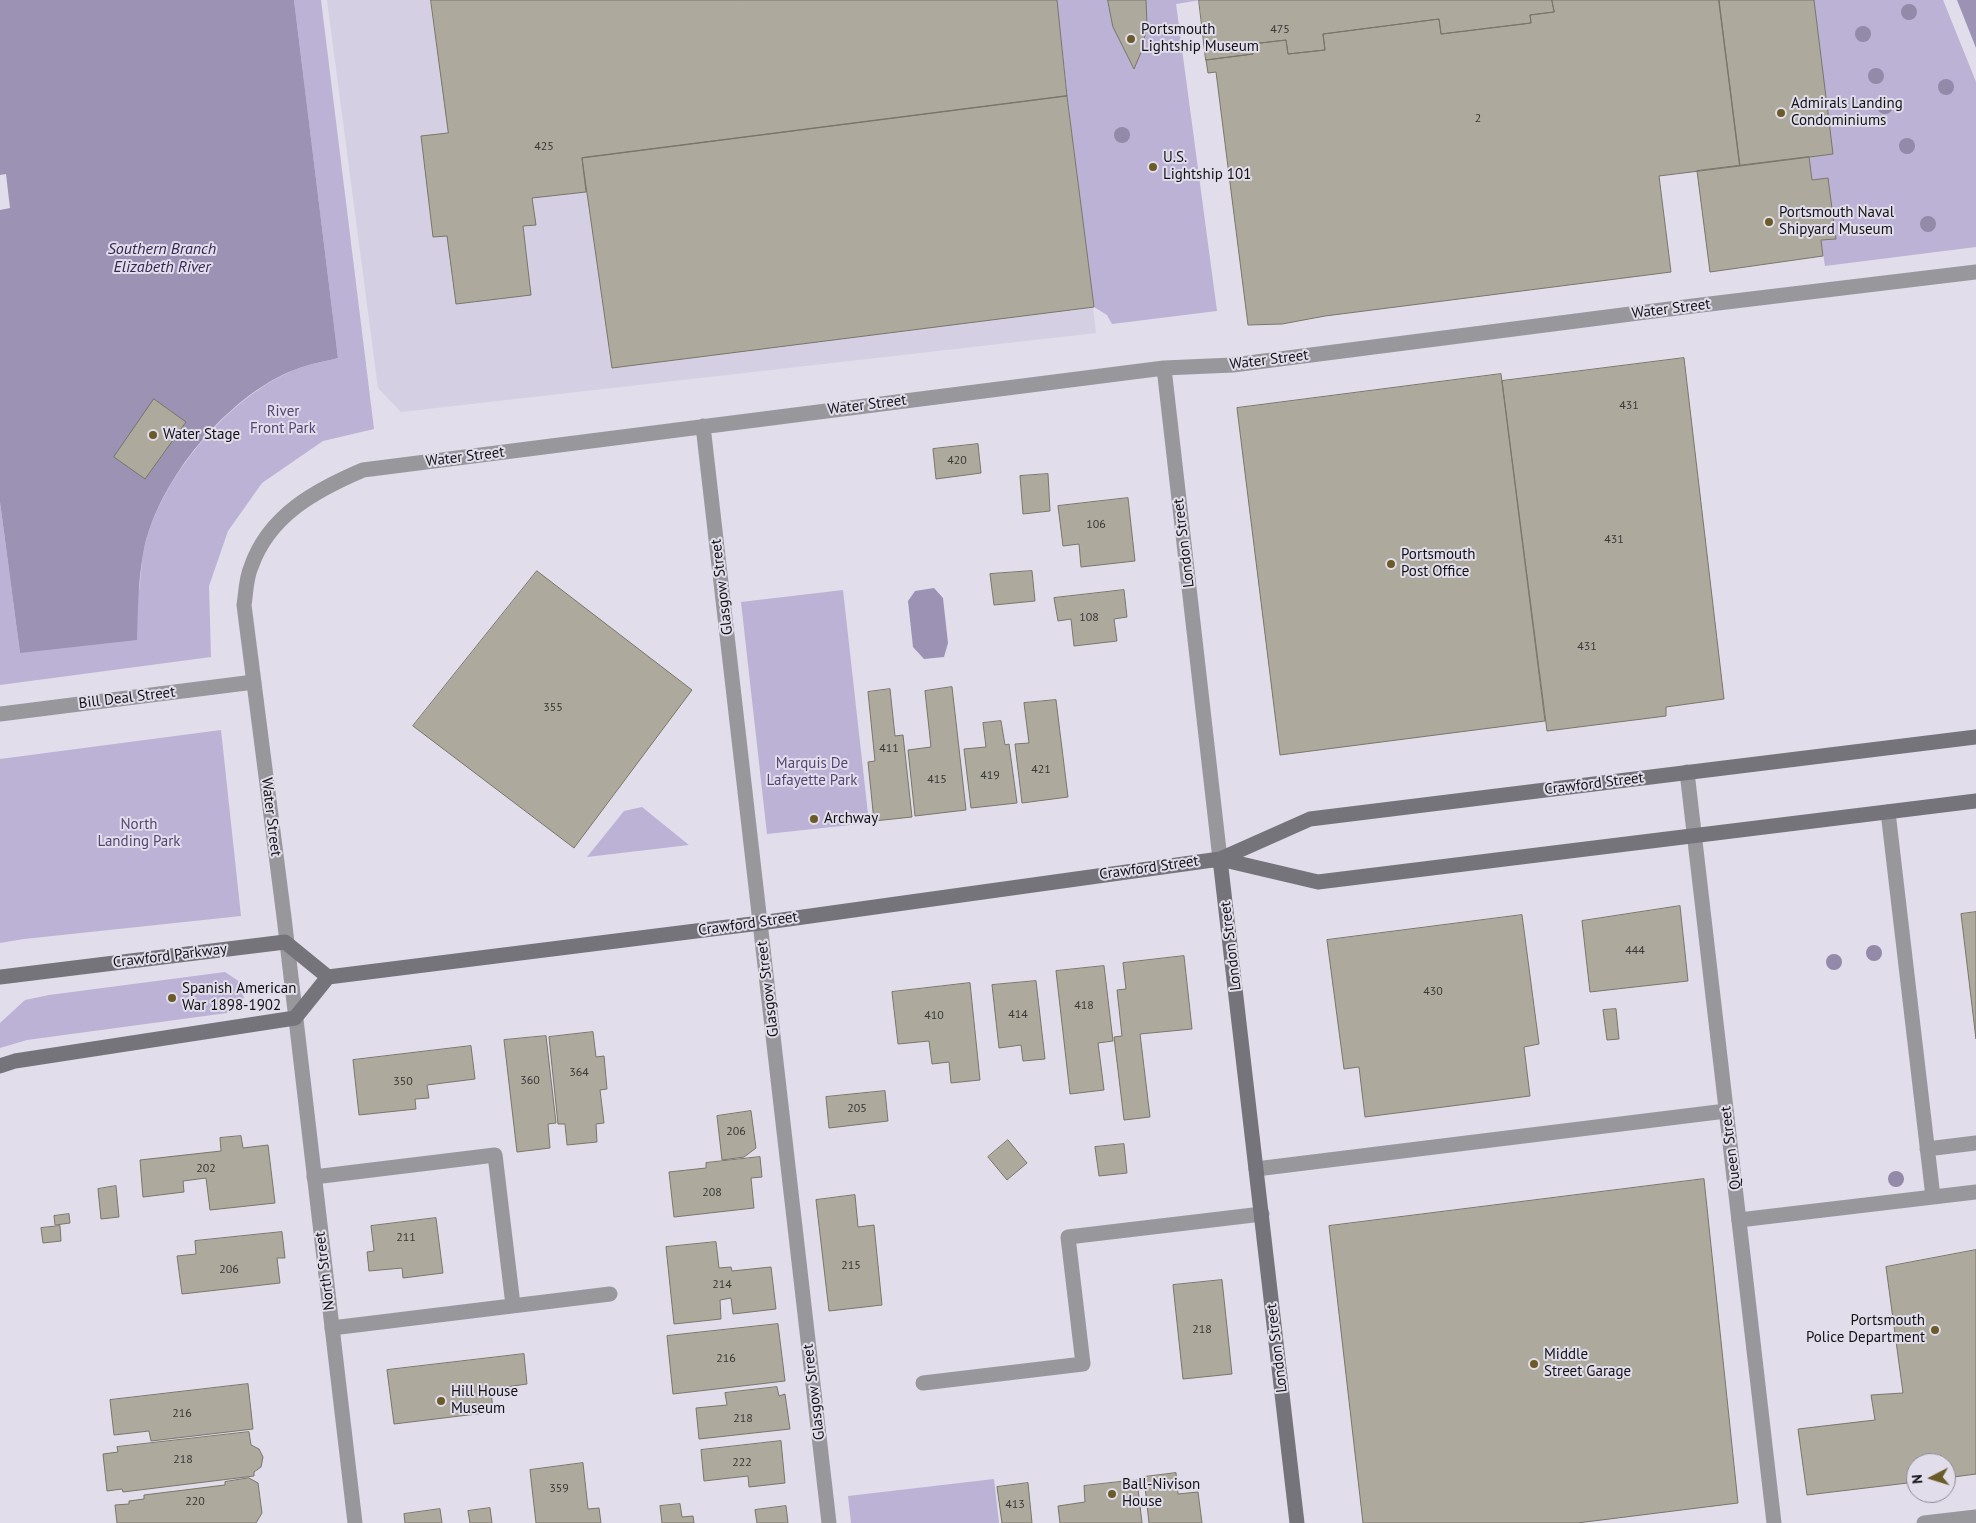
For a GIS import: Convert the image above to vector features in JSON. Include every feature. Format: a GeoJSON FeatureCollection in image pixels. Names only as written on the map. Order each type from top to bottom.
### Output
{"type":"FeatureCollection","features":[{"type":"Feature","properties":{"kind":"main road","name":"Crawford Street"},"geometry":{"type":"LineString","coordinates":[[328,977],[760,923],[1220,859],[1310,819],[1976,737]]}},
{"type":"Feature","properties":{"kind":"main road","name":"Crawford Street"},"geometry":{"type":"LineString","coordinates":[[1220,859],[1318,882],[1976,801]]}},
{"type":"Feature","properties":{"kind":"main road","name":"London Street"},"geometry":{"type":"LineString","coordinates":[[1220,859],[1298,1523]]}},
{"type":"Feature","properties":{"kind":"main road"},"geometry":{"type":"LineString","coordinates":[[0,1066],[25,1060],[295,1018],[328,977],[285,942]]}},
{"type":"Feature","properties":{"kind":"main road","name":"Crawford Parkway"},"geometry":{"type":"LineString","coordinates":[[0,977],[285,942]]}},
{"type":"Feature","properties":{"kind":"street","name":"Water Street"},"geometry":{"type":"LineString","coordinates":[[295,1018],[244,605],[250,568],[265,536],[291,510],[327,485],[364,470],[703,426],[1164,368],[1233,365],[1976,272]]}},
{"type":"Feature","properties":{"kind":"street","name":"London Street"},"geometry":{"type":"LineString","coordinates":[[1164,368],[1220,859]]}},
{"type":"Feature","properties":{"kind":"street","name":"Glasgow Street"},"geometry":{"type":"LineString","coordinates":[[703,426],[829,1523]]}},
{"type":"Feature","properties":{"kind":"street","name":"Bill Deal Street"},"geometry":{"type":"LineString","coordinates":[[0,714],[254,682]]}},
{"type":"Feature","properties":{"kind":"street","name":"Queen Street"},"geometry":{"type":"LineString","coordinates":[[1687,772],[1774,1523]]}},
{"type":"Feature","properties":{"kind":"street"},"geometry":{"type":"LineString","coordinates":[[1888,812],[1933,1197]]}},
{"type":"Feature","properties":{"kind":"street","name":"North Street"},"geometry":{"type":"LineString","coordinates":[[295,1018],[355,1523]]}},
{"type":"Feature","properties":{"kind":"street"},"geometry":{"type":"LineString","coordinates":[[1256,1169],[1726,1111]]}},
{"type":"Feature","properties":{"kind":"street"},"geometry":{"type":"LineString","coordinates":[[1927,1149],[1976,1143]]}},
{"type":"Feature","properties":{"kind":"street"},"geometry":{"type":"LineString","coordinates":[[314,1177],[495,1155],[513,1305]]}},
{"type":"Feature","properties":{"kind":"street"},"geometry":{"type":"LineString","coordinates":[[1739,1220],[1976,1192]]}},
{"type":"Feature","properties":{"kind":"street"},"geometry":{"type":"LineString","coordinates":[[923,1383],[1083,1364],[1068,1237],[1262,1214]]}},
{"type":"Feature","properties":{"kind":"street"},"geometry":{"type":"LineString","coordinates":[[332,1328],[610,1294]]}},
{"type":"Feature","properties":{"kind":"street"},"geometry":{"type":"LineString","coordinates":[[1924,1523],[1976,1517]]}},
{"type":"Feature","properties":{"kind":"shaded area"},"geometry":{"type":"Polygon","coordinates":[[[327,0],[1057,0],[1096,333],[401,412],[378,388],[327,0]]]}},
{"type":"Feature","properties":{"kind":"green space","name":"River Front Park"},"geometry":{"type":"Polygon","coordinates":[[[294,0],[321,0],[374,429],[323,441],[262,483],[228,531],[209,586],[211,657],[0,685],[0,502],[20,653],[139,591],[144,549],[152,523],[164,496],[200,444],[221,420],[269,383],[299,368],[338,358],[294,0]]]}},
{"type":"Feature","properties":{"kind":"green space"},"geometry":{"type":"Polygon","coordinates":[[[1057,0],[1201,0],[1176,4],[1217,311],[1112,324],[1107,315],[1094,307],[1057,0]]]}},
{"type":"Feature","properties":{"kind":"green space"},"geometry":{"type":"Polygon","coordinates":[[[1814,0],[1943,0],[1976,82],[1976,247],[1825,266],[1821,240],[1835,239],[1828,178],[1812,180],[1809,157],[1814,0]]]}},
{"type":"Feature","properties":{"kind":"green space","name":"Marquis De Lafayette Park"},"geometry":{"type":"Polygon","coordinates":[[[843,590],[869,823],[767,834],[741,602],[843,590]]]}},
{"type":"Feature","properties":{"kind":"green space","name":"North Landing Park"},"geometry":{"type":"Polygon","coordinates":[[[221,730],[241,916],[0,943],[0,759],[221,730]]]}},
{"type":"Feature","properties":{"kind":"green space"},"geometry":{"type":"Polygon","coordinates":[[[642,807],[689,845],[587,857],[624,811],[642,807]]]}},
{"type":"Feature","properties":{"kind":"green space"},"geometry":{"type":"Polygon","coordinates":[[[225,972],[240,982],[244,998],[227,1013],[27,1040],[0,1048],[0,1023],[25,1000],[49,995],[225,972]]]}},
{"type":"Feature","properties":{"kind":"green space"},"geometry":{"type":"Polygon","coordinates":[[[994,1479],[999,1523],[851,1523],[848,1496],[994,1479]]]}},
{"type":"Feature","properties":{"kind":"water","name":"Southern Branch Elizabeth River"},"geometry":{"type":"Polygon","coordinates":[[[0,0],[294,0],[338,358],[294,370],[269,382],[244,399],[221,420],[180,469],[164,496],[152,523],[144,549],[139,583],[137,640],[20,653],[0,502],[0,0]]]}},
{"type":"Feature","properties":{"kind":"water"},"geometry":{"type":"Polygon","coordinates":[[[1943,0],[1976,0],[1976,82],[1943,0]]]}},
{"type":"Feature","properties":{"kind":"water"},"geometry":{"type":"Polygon","coordinates":[[[934,588],[943,598],[948,643],[944,657],[924,659],[913,647],[908,601],[915,591],[934,588]]]}},
{"type":"Feature","properties":{"kind":"pier"},"geometry":{"type":"Polygon","coordinates":[[[1943,0],[1957,0],[1976,48],[1976,82],[1943,0]]]}},
{"type":"Feature","properties":{"kind":"pier"},"geometry":{"type":"Polygon","coordinates":[[[6,174],[10,208],[0,210],[0,175],[6,174]]]}},
{"type":"Feature","properties":{"kind":"building"},"geometry":{"type":"Polygon","coordinates":[[[431,0],[1057,0],[1067,96],[582,158],[586,192],[532,198],[536,225],[523,226],[531,295],[456,304],[447,236],[433,237],[421,136],[448,133],[431,0]]]}},
{"type":"Feature","properties":{"kind":"building","name":"Portsmouth Lightship Museum"},"geometry":{"type":"Polygon","coordinates":[[[1108,0],[1146,0],[1147,25],[1142,50],[1134,69],[1113,27],[1108,0]]]}},
{"type":"Feature","properties":{"kind":"building"},"geometry":{"type":"Polygon","coordinates":[[[1199,0],[1552,0],[1554,12],[1530,15],[1531,23],[1441,34],[1439,19],[1323,34],[1325,50],[1288,54],[1286,40],[1252,44],[1253,54],[1206,60],[1199,0]]]}},
{"type":"Feature","properties":{"kind":"building"},"geometry":{"type":"Polygon","coordinates":[[[1552,0],[1719,0],[1740,166],[1659,176],[1671,272],[1325,316],[1282,324],[1248,325],[1216,72],[1208,73],[1206,60],[1253,54],[1252,44],[1286,40],[1288,54],[1325,50],[1323,34],[1439,19],[1441,34],[1531,23],[1530,15],[1554,12],[1552,0]]]}},
{"type":"Feature","properties":{"kind":"building","name":"Admirals Landing Condominiums"},"geometry":{"type":"Polygon","coordinates":[[[1719,0],[1814,0],[1833,154],[1740,166],[1719,0]]]}},
{"type":"Feature","properties":{"kind":"building"},"geometry":{"type":"Polygon","coordinates":[[[1067,96],[1094,307],[612,368],[582,158],[1067,96]]]}},
{"type":"Feature","properties":{"kind":"building","name":"Portsmouth Naval Shipyard Museum"},"geometry":{"type":"Polygon","coordinates":[[[1809,157],[1812,180],[1828,178],[1836,239],[1821,240],[1823,256],[1710,272],[1697,171],[1809,157]]]}},
{"type":"Feature","properties":{"kind":"building"},"geometry":{"type":"Polygon","coordinates":[[[1684,358],[1724,699],[1666,707],[1666,716],[1547,731],[1502,381],[1684,358]]]}},
{"type":"Feature","properties":{"kind":"building","name":"Portsmouth Post Office"},"geometry":{"type":"Polygon","coordinates":[[[1501,374],[1545,721],[1280,755],[1237,408],[1501,374]]]}},
{"type":"Feature","properties":{"kind":"building","name":"Water Stage"},"geometry":{"type":"Polygon","coordinates":[[[154,399],[186,422],[145,479],[114,457],[154,399]]]}},
{"type":"Feature","properties":{"kind":"building"},"geometry":{"type":"Polygon","coordinates":[[[978,444],[981,473],[936,479],[933,449],[978,444]]]}},
{"type":"Feature","properties":{"kind":"building"},"geometry":{"type":"Polygon","coordinates":[[[1048,474],[1050,511],[1023,514],[1020,476],[1048,474]]]}},
{"type":"Feature","properties":{"kind":"building"},"geometry":{"type":"Polygon","coordinates":[[[1128,498],[1135,561],[1081,567],[1079,544],[1063,546],[1058,506],[1128,498]]]}},
{"type":"Feature","properties":{"kind":"building"},"geometry":{"type":"Polygon","coordinates":[[[537,571],[692,690],[574,848],[413,726],[537,571]]]}},
{"type":"Feature","properties":{"kind":"building"},"geometry":{"type":"Polygon","coordinates":[[[1032,571],[1035,601],[994,605],[990,574],[1032,571]]]}},
{"type":"Feature","properties":{"kind":"building"},"geometry":{"type":"Polygon","coordinates":[[[1124,590],[1127,617],[1114,619],[1117,641],[1074,646],[1071,619],[1058,621],[1054,598],[1124,590]]]}},
{"type":"Feature","properties":{"kind":"building"},"geometry":{"type":"Polygon","coordinates":[[[952,687],[966,810],[915,816],[908,750],[931,747],[925,691],[952,687]]]}},
{"type":"Feature","properties":{"kind":"building"},"geometry":{"type":"Polygon","coordinates":[[[890,689],[895,736],[903,735],[912,817],[874,821],[868,762],[875,761],[868,692],[890,689]]]}},
{"type":"Feature","properties":{"kind":"building"},"geometry":{"type":"Polygon","coordinates":[[[1056,700],[1068,797],[1022,803],[1015,744],[1029,743],[1024,703],[1056,700]]]}},
{"type":"Feature","properties":{"kind":"building"},"geometry":{"type":"Polygon","coordinates":[[[1001,721],[1005,745],[1009,744],[1017,803],[971,808],[964,749],[986,747],[983,723],[1001,721]]]}},
{"type":"Feature","properties":{"kind":"building"},"geometry":{"type":"Polygon","coordinates":[[[1680,906],[1688,981],[1590,992],[1582,921],[1680,906]]]}},
{"type":"Feature","properties":{"kind":"building"},"geometry":{"type":"Polygon","coordinates":[[[1976,912],[1976,1039],[1961,914],[1976,912]]]}},
{"type":"Feature","properties":{"kind":"building"},"geometry":{"type":"Polygon","coordinates":[[[1522,915],[1539,1044],[1524,1047],[1530,1096],[1365,1117],[1359,1067],[1344,1069],[1327,940],[1522,915]]]}},
{"type":"Feature","properties":{"kind":"building"},"geometry":{"type":"Polygon","coordinates":[[[1184,956],[1192,1029],[1140,1034],[1150,1117],[1124,1120],[1114,1037],[1122,1036],[1117,990],[1126,989],[1123,963],[1184,956]]]}},
{"type":"Feature","properties":{"kind":"building"},"geometry":{"type":"Polygon","coordinates":[[[1104,966],[1113,1041],[1098,1043],[1104,1090],[1070,1094],[1056,971],[1104,966]]]}},
{"type":"Feature","properties":{"kind":"building"},"geometry":{"type":"Polygon","coordinates":[[[1036,981],[1045,1059],[1023,1061],[1021,1045],[999,1048],[992,985],[1036,981]]]}},
{"type":"Feature","properties":{"kind":"building"},"geometry":{"type":"Polygon","coordinates":[[[970,983],[980,1080],[951,1083],[949,1062],[932,1064],[929,1041],[898,1044],[892,992],[970,983]]]}},
{"type":"Feature","properties":{"kind":"building"},"geometry":{"type":"Polygon","coordinates":[[[1616,1009],[1619,1039],[1607,1040],[1603,1010],[1616,1009]]]}},
{"type":"Feature","properties":{"kind":"building"},"geometry":{"type":"Polygon","coordinates":[[[593,1032],[596,1057],[604,1056],[607,1089],[600,1090],[604,1123],[596,1124],[597,1142],[567,1145],[565,1124],[558,1124],[549,1037],[593,1032]]]}},
{"type":"Feature","properties":{"kind":"building"},"geometry":{"type":"Polygon","coordinates":[[[546,1036],[556,1123],[548,1124],[550,1148],[517,1152],[504,1040],[546,1036]]]}},
{"type":"Feature","properties":{"kind":"building"},"geometry":{"type":"Polygon","coordinates":[[[471,1046],[475,1079],[427,1085],[429,1098],[415,1099],[416,1109],[359,1115],[353,1060],[471,1046]]]}},
{"type":"Feature","properties":{"kind":"building"},"geometry":{"type":"Polygon","coordinates":[[[885,1091],[888,1121],[829,1128],[826,1097],[885,1091]]]}},
{"type":"Feature","properties":{"kind":"building"},"geometry":{"type":"Polygon","coordinates":[[[751,1111],[756,1148],[744,1157],[722,1160],[717,1116],[751,1111]]]}},
{"type":"Feature","properties":{"kind":"building"},"geometry":{"type":"Polygon","coordinates":[[[241,1136],[243,1148],[268,1145],[275,1203],[210,1210],[206,1178],[183,1181],[184,1192],[143,1197],[140,1160],[221,1151],[220,1138],[241,1136]]]}},
{"type":"Feature","properties":{"kind":"building"},"geometry":{"type":"Polygon","coordinates":[[[1008,1140],[1027,1163],[1007,1180],[988,1157],[1008,1140]]]}},
{"type":"Feature","properties":{"kind":"building"},"geometry":{"type":"Polygon","coordinates":[[[1124,1144],[1127,1173],[1099,1176],[1095,1147],[1124,1144]]]}},
{"type":"Feature","properties":{"kind":"building"},"geometry":{"type":"Polygon","coordinates":[[[760,1157],[762,1177],[751,1178],[754,1208],[674,1217],[669,1172],[706,1168],[706,1163],[760,1157]]]}},
{"type":"Feature","properties":{"kind":"building","name":"Middle Street Garage"},"geometry":{"type":"Polygon","coordinates":[[[1704,1179],[1738,1503],[1577,1523],[1363,1523],[1329,1226],[1704,1179]]]}},
{"type":"Feature","properties":{"kind":"building"},"geometry":{"type":"Polygon","coordinates":[[[116,1186],[119,1217],[101,1219],[98,1189],[116,1186]]]}},
{"type":"Feature","properties":{"kind":"building"},"geometry":{"type":"Polygon","coordinates":[[[855,1195],[858,1227],[874,1225],[882,1305],[829,1311],[816,1200],[855,1195]]]}},
{"type":"Feature","properties":{"kind":"building"},"geometry":{"type":"Polygon","coordinates":[[[69,1214],[70,1223],[55,1225],[54,1216],[69,1214]]]}},
{"type":"Feature","properties":{"kind":"building"},"geometry":{"type":"Polygon","coordinates":[[[436,1218],[443,1273],[403,1278],[402,1268],[369,1271],[367,1252],[374,1251],[371,1226],[436,1218]]]}},
{"type":"Feature","properties":{"kind":"building"},"geometry":{"type":"Polygon","coordinates":[[[60,1226],[61,1241],[43,1243],[41,1228],[60,1226]]]}},
{"type":"Feature","properties":{"kind":"building"},"geometry":{"type":"Polygon","coordinates":[[[282,1232],[285,1258],[277,1258],[280,1283],[182,1294],[177,1256],[196,1254],[195,1241],[282,1232]]]}},
{"type":"Feature","properties":{"kind":"building"},"geometry":{"type":"Polygon","coordinates":[[[716,1242],[719,1268],[731,1267],[732,1271],[771,1267],[776,1309],[733,1314],[731,1298],[720,1300],[721,1319],[674,1324],[666,1247],[716,1242]]]}},
{"type":"Feature","properties":{"kind":"building","name":"Portsmouth Police Department"},"geometry":{"type":"Polygon","coordinates":[[[1976,1250],[1976,1474],[1956,1477],[1956,1453],[1906,1453],[1906,1483],[1807,1495],[1798,1429],[1875,1420],[1871,1395],[1903,1393],[1886,1267],[1976,1250]]]}},
{"type":"Feature","properties":{"kind":"building"},"geometry":{"type":"Polygon","coordinates":[[[1222,1280],[1232,1374],[1183,1379],[1173,1285],[1222,1280]]]}},
{"type":"Feature","properties":{"kind":"building"},"geometry":{"type":"Polygon","coordinates":[[[778,1324],[785,1381],[673,1394],[667,1336],[778,1324]]]}},
{"type":"Feature","properties":{"kind":"building","name":"Hill House Museum"},"geometry":{"type":"Polygon","coordinates":[[[524,1354],[527,1384],[491,1389],[493,1412],[394,1424],[387,1370],[524,1354]]]}},
{"type":"Feature","properties":{"kind":"building"},"geometry":{"type":"Polygon","coordinates":[[[248,1384],[253,1429],[151,1441],[149,1431],[114,1435],[110,1400],[248,1384]]]}},
{"type":"Feature","properties":{"kind":"building"},"geometry":{"type":"Polygon","coordinates":[[[777,1387],[779,1396],[785,1394],[790,1429],[699,1439],[696,1408],[727,1405],[725,1393],[777,1387]]]}},
{"type":"Feature","properties":{"kind":"building"},"geometry":{"type":"Polygon","coordinates":[[[249,1432],[251,1445],[259,1449],[263,1457],[261,1467],[254,1472],[254,1476],[123,1492],[122,1489],[107,1491],[103,1454],[118,1452],[117,1447],[249,1432]]]}},
{"type":"Feature","properties":{"kind":"building"},"geometry":{"type":"Polygon","coordinates":[[[781,1441],[785,1483],[749,1487],[748,1476],[704,1481],[701,1450],[781,1441]]]}},
{"type":"Feature","properties":{"kind":"building"},"geometry":{"type":"Polygon","coordinates":[[[583,1463],[588,1509],[599,1508],[601,1523],[536,1523],[530,1470],[583,1463]]]}},
{"type":"Feature","properties":{"kind":"building"},"geometry":{"type":"Polygon","coordinates":[[[1176,1473],[1178,1494],[1198,1492],[1202,1523],[1149,1523],[1144,1477],[1176,1473]]]}},
{"type":"Feature","properties":{"kind":"building"},"geometry":{"type":"Polygon","coordinates":[[[249,1478],[258,1483],[262,1513],[256,1523],[117,1523],[115,1505],[129,1504],[129,1501],[144,1499],[144,1495],[225,1485],[225,1482],[249,1478]]]}},
{"type":"Feature","properties":{"kind":"building","name":"Ball-Nivison House"},"geometry":{"type":"Polygon","coordinates":[[[1137,1480],[1142,1523],[1060,1523],[1058,1506],[1085,1502],[1084,1486],[1137,1480]]]}},
{"type":"Feature","properties":{"kind":"building"},"geometry":{"type":"Polygon","coordinates":[[[1028,1483],[1032,1523],[1002,1523],[997,1487],[1028,1483]]]}},
{"type":"Feature","properties":{"kind":"building"},"geometry":{"type":"Polygon","coordinates":[[[680,1504],[682,1517],[693,1516],[694,1523],[662,1523],[660,1506],[680,1504]]]}},
{"type":"Feature","properties":{"kind":"building"},"geometry":{"type":"Polygon","coordinates":[[[786,1506],[788,1523],[757,1523],[755,1510],[786,1506]]]}},
{"type":"Feature","properties":{"kind":"building"},"geometry":{"type":"Polygon","coordinates":[[[490,1508],[492,1523],[470,1523],[468,1511],[490,1508]]]}},
{"type":"Feature","properties":{"kind":"building"},"geometry":{"type":"Polygon","coordinates":[[[440,1509],[442,1523],[405,1523],[404,1514],[440,1509]]]}},
{"type":"Feature","properties":{"kind":"place","name":"Portsmouth Lightship Museum"},"geometry":{"type":"Point","coordinates":[1131,39]}},
{"type":"Feature","properties":{"kind":"place","name":"Admirals Landing Condominiums"},"geometry":{"type":"Point","coordinates":[1781,113]}},
{"type":"Feature","properties":{"kind":"place","name":"U.S. Lightship 101"},"geometry":{"type":"Point","coordinates":[1153,167]}},
{"type":"Feature","properties":{"kind":"place","name":"Portsmouth Naval Shipyard Museum"},"geometry":{"type":"Point","coordinates":[1769,222]}},
{"type":"Feature","properties":{"kind":"place","name":"Water Stage"},"geometry":{"type":"Point","coordinates":[153,435]}},
{"type":"Feature","properties":{"kind":"place","name":"Portsmouth Post Office"},"geometry":{"type":"Point","coordinates":[1391,564]}},
{"type":"Feature","properties":{"kind":"place","name":"Archway"},"geometry":{"type":"Point","coordinates":[814,819]}},
{"type":"Feature","properties":{"kind":"place","name":"Spanish American War 1898-1902"},"geometry":{"type":"Point","coordinates":[172,998]}},
{"type":"Feature","properties":{"kind":"place","name":"Portsmouth Police Department"},"geometry":{"type":"Point","coordinates":[1935,1330]}},
{"type":"Feature","properties":{"kind":"place","name":"Middle Street Garage"},"geometry":{"type":"Point","coordinates":[1534,1364]}},
{"type":"Feature","properties":{"kind":"place","name":"Hill House Museum"},"geometry":{"type":"Point","coordinates":[441,1401]}},
{"type":"Feature","properties":{"kind":"place","name":"Ball-Nivison House"},"geometry":{"type":"Point","coordinates":[1112,1494]}}]}
